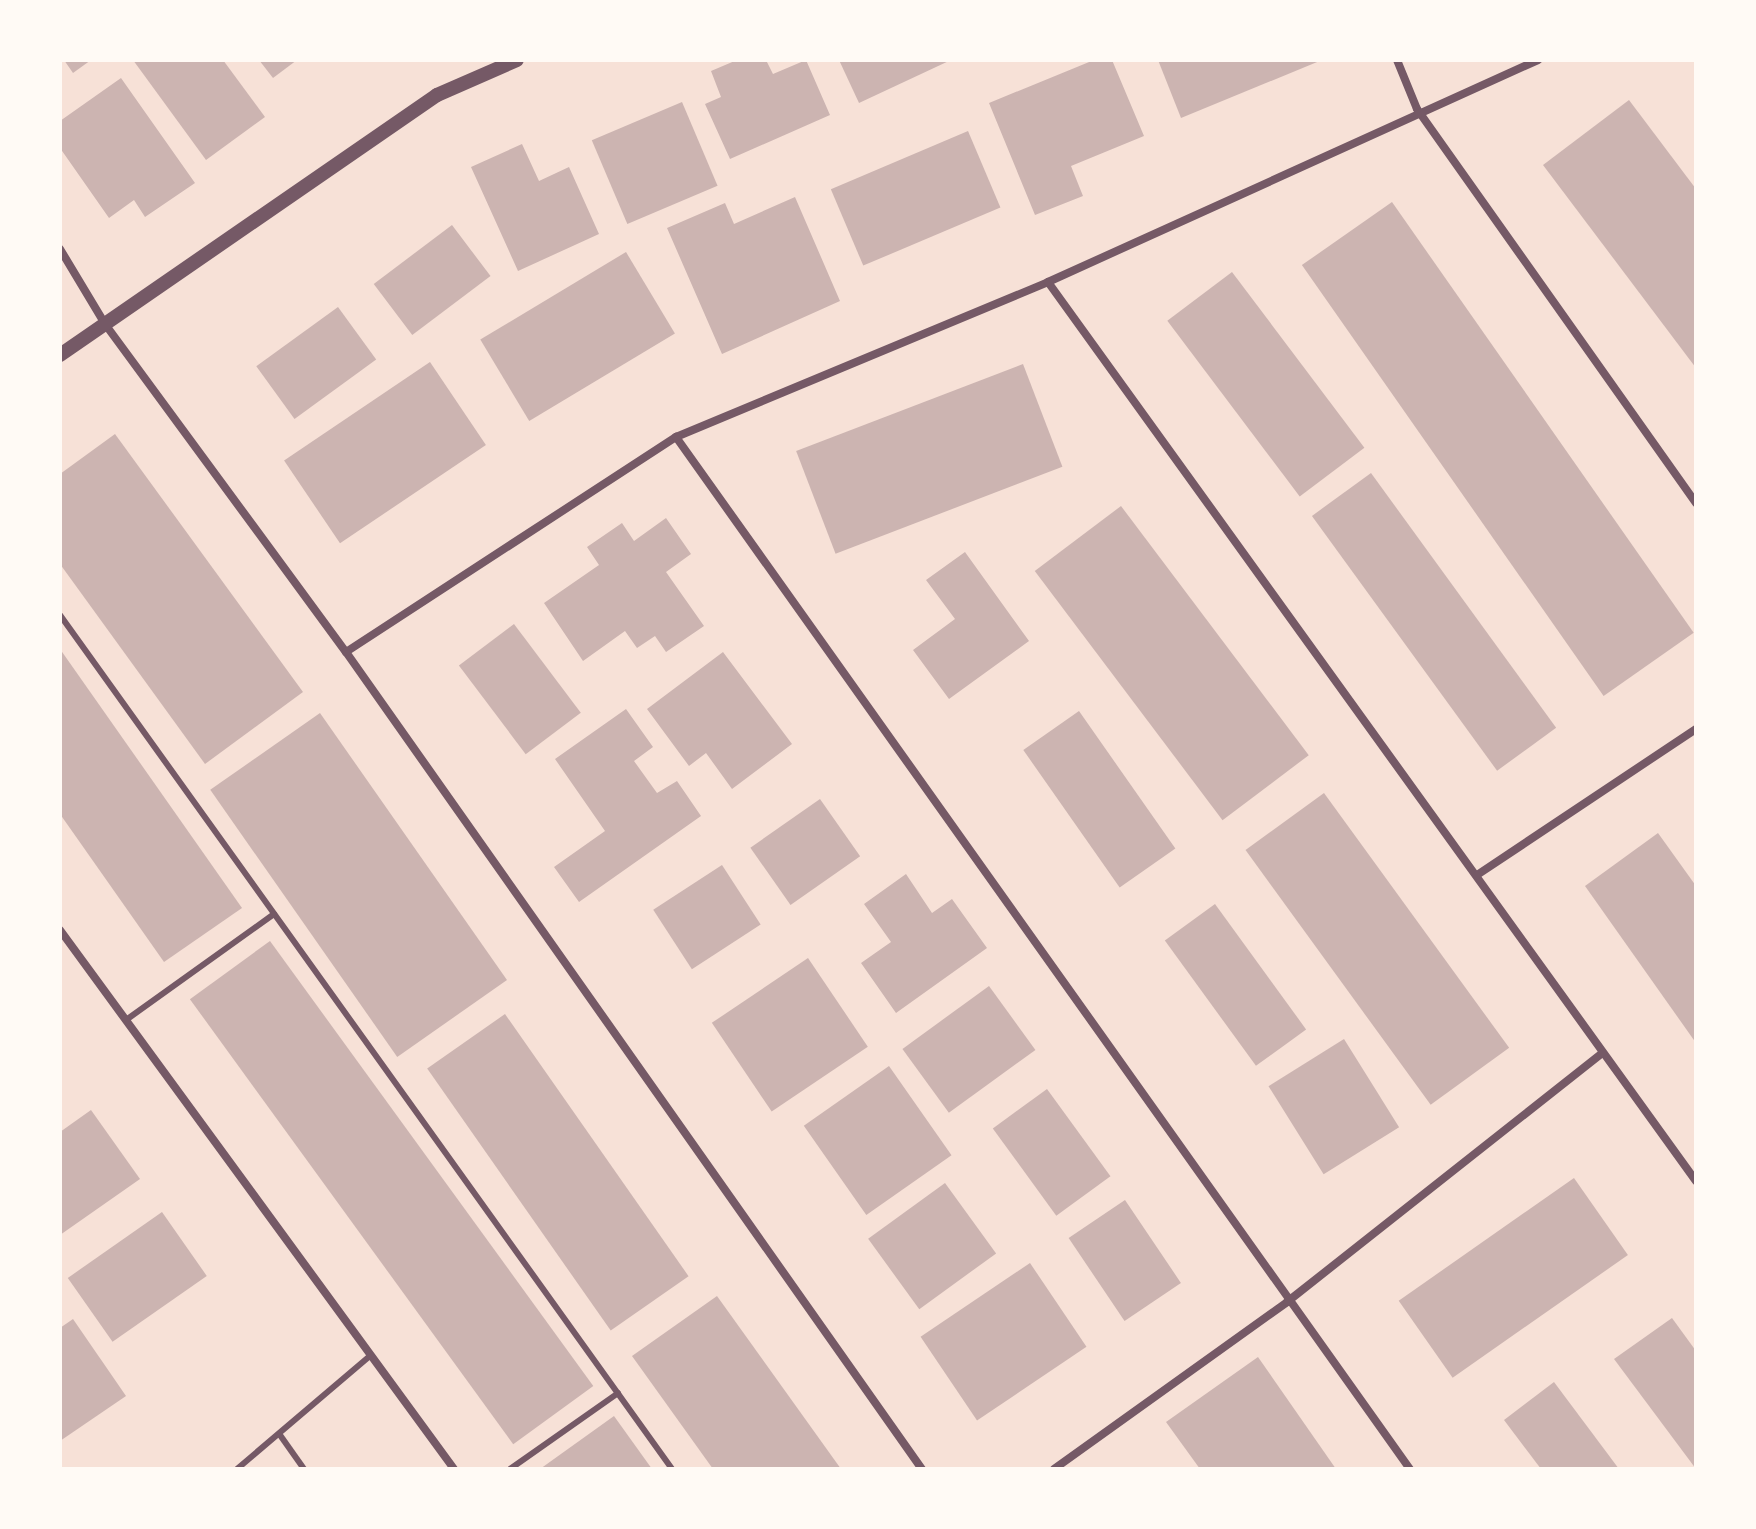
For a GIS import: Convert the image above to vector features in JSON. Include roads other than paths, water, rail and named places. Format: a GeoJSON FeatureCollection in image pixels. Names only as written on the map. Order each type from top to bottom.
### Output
{"type":"FeatureCollection","features":[{"type":"Feature","properties":{"kind":"street"},"geometry":{"type":"LineString","coordinates":[[60,355],[437,95],[517,60]]}},
{"type":"Feature","properties":{"kind":"street"},"geometry":{"type":"LineString","coordinates":[[1397,60],[1417,109],[1696,503]]}},
{"type":"Feature","properties":{"kind":"street"},"geometry":{"type":"LineString","coordinates":[[346,652],[676,437],[1048,282],[1417,109],[1538,60]]}},
{"type":"Feature","properties":{"kind":"street"},"geometry":{"type":"LineString","coordinates":[[60,249],[105,324],[346,652],[922,1469]]}},
{"type":"Feature","properties":{"kind":"street"},"geometry":{"type":"LineString","coordinates":[[1048,282],[1696,1181]]}},
{"type":"Feature","properties":{"kind":"street"},"geometry":{"type":"LineString","coordinates":[[676,437],[1287,1302],[1410,1469]]}},
{"type":"Feature","properties":{"kind":"street"},"geometry":{"type":"LineString","coordinates":[[1477,875],[1696,729]]}},
{"type":"Feature","properties":{"kind":"street"},"geometry":{"type":"LineString","coordinates":[[60,930],[454,1469]]}},
{"type":"Feature","properties":{"kind":"street"},"geometry":{"type":"LineString","coordinates":[[1054,1469],[1287,1302],[1602,1053]]}},
{"type":"Feature","properties":{"kind":"lane"},"geometry":{"type":"LineString","coordinates":[[60,615],[672,1469]]}},
{"type":"Feature","properties":{"kind":"lane"},"geometry":{"type":"LineString","coordinates":[[126,1020],[274,914]]}},
{"type":"Feature","properties":{"kind":"lane"},"geometry":{"type":"LineString","coordinates":[[237,1469],[371,1355]]}},
{"type":"Feature","properties":{"kind":"lane"},"geometry":{"type":"LineString","coordinates":[[510,1469],[618,1393]]}},
{"type":"Feature","properties":{"kind":"lane"},"geometry":{"type":"LineString","coordinates":[[280,1435],[304,1469]]}}]}
